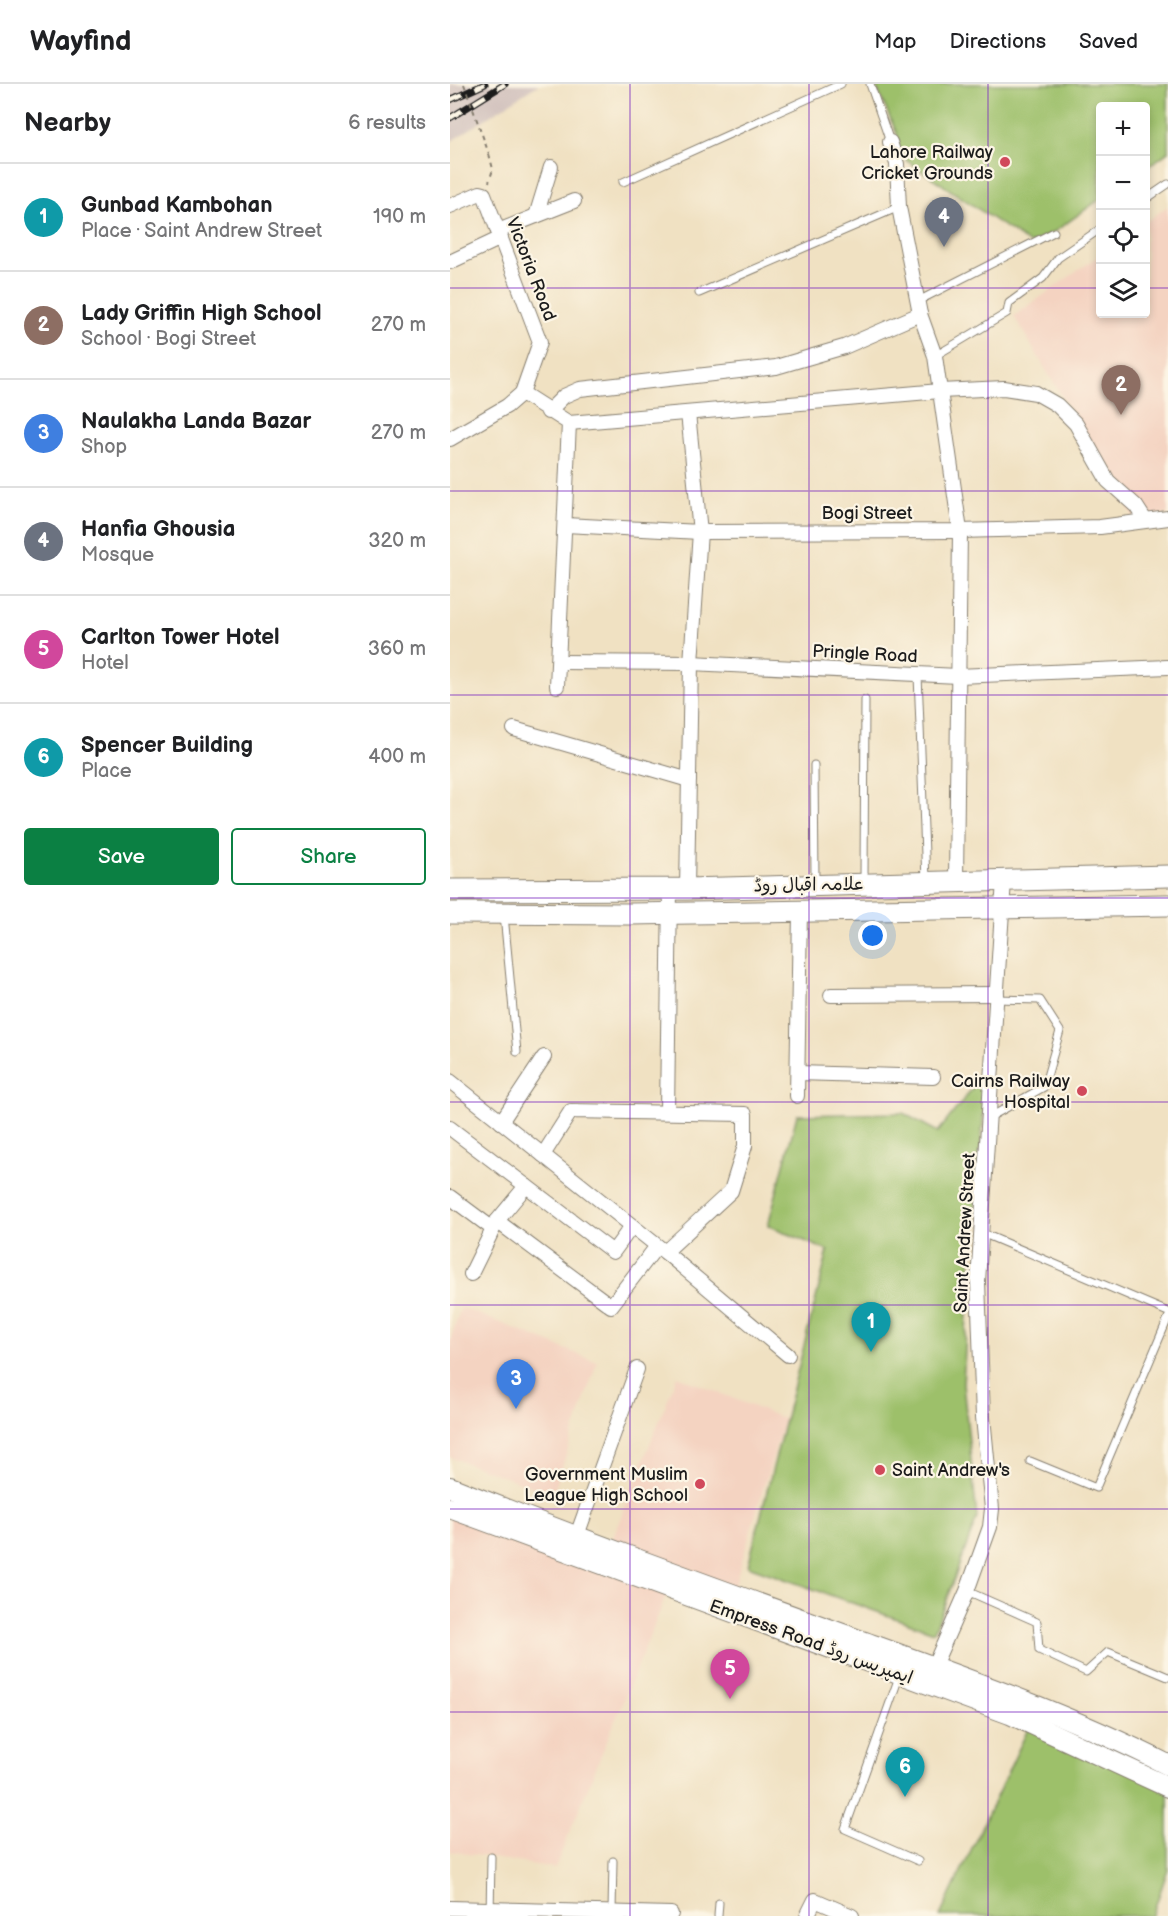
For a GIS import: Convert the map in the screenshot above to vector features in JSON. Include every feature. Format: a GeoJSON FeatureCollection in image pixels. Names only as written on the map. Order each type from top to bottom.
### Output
{"type":"FeatureCollection","features":[{"type":"Feature","properties":{"kind":"main road","name":"علامہ اقبال روڈ"},"geometry":{"type":"LineString","coordinates":[[450,890],[678,889],[1168,876]]}},
{"type":"Feature","properties":{"kind":"main road","name":"علامہ اقبال روڈ"},"geometry":{"type":"LineString","coordinates":[[450,913],[669,914],[1168,905]]}},
{"type":"Feature","properties":{"kind":"main road","name":"Empress Road ایمپریس روڈ"},"geometry":{"type":"LineString","coordinates":[[450,1488],[930,1675],[1045,1710],[1168,1765]]}},
{"type":"Feature","properties":{"kind":"main road","name":"Empress Road ایمپریس روڈ"},"geometry":{"type":"LineString","coordinates":[[450,1508],[900,1674],[930,1675],[1168,1787]]}},
{"type":"Feature","properties":{"kind":"street"},"geometry":{"type":"LineString","coordinates":[[890,142],[897,164],[899,207],[919,307],[935,356],[960,531],[956,881]]}},
{"type":"Feature","properties":{"kind":"street"},"geometry":{"type":"LineString","coordinates":[[536,216],[551,167]]}},
{"type":"Feature","properties":{"kind":"street"},"geometry":{"type":"LineString","coordinates":[[450,206],[482,192]]}},
{"type":"Feature","properties":{"kind":"street","name":"Victoria Road"},"geometry":{"type":"LineString","coordinates":[[482,192],[540,342],[522,393]]}},
{"type":"Feature","properties":{"kind":"street"},"geometry":{"type":"LineString","coordinates":[[450,262],[499,234],[574,201]]}},
{"type":"Feature","properties":{"kind":"street"},"geometry":{"type":"LineString","coordinates":[[548,412],[564,396],[580,389],[776,367],[844,347],[919,307]]}},
{"type":"Feature","properties":{"kind":"street"},"geometry":{"type":"LineString","coordinates":[[450,438],[507,406],[522,393],[568,423],[940,391],[1005,388],[1036,393],[1057,405],[1076,424],[1108,481],[1136,506],[1145,520]]}},
{"type":"Feature","properties":{"kind":"street"},"geometry":{"type":"LineString","coordinates":[[667,1112],[669,914],[678,889],[689,780],[691,663],[700,532],[688,413]]}},
{"type":"Feature","properties":{"kind":"street"},"geometry":{"type":"LineString","coordinates":[[557,686],[560,662],[568,423]]}},
{"type":"Feature","properties":{"kind":"street","name":"Bogi Street"},"geometry":{"type":"LineString","coordinates":[[565,525],[700,532],[960,531],[1100,527],[1168,518]]}},
{"type":"Feature","properties":{"kind":"street","name":"Pringle Road"},"geometry":{"type":"LineString","coordinates":[[560,662],[691,663],[958,676],[1168,667]]}},
{"type":"Feature","properties":{"kind":"street"},"geometry":{"type":"LineString","coordinates":[[514,729],[689,780]]}},
{"type":"Feature","properties":{"kind":"street","name":"Saint Andrew Street"},"geometry":{"type":"LineString","coordinates":[[930,1675],[968,1592],[990,1527],[992,1509],[980,1356],[978,1282],[1004,880]]}},
{"type":"Feature","properties":{"kind":"street"},"geometry":{"type":"LineString","coordinates":[[797,1096],[800,911]]}},
{"type":"Feature","properties":{"kind":"street"},"geometry":{"type":"LineString","coordinates":[[831,995],[997,997]]}},
{"type":"Feature","properties":{"kind":"street"},"geometry":{"type":"LineString","coordinates":[[501,1122],[544,1057]]}},
{"type":"Feature","properties":{"kind":"street"},"geometry":{"type":"LineString","coordinates":[[798,1073],[933,1077]]}},
{"type":"Feature","properties":{"kind":"street"},"geometry":{"type":"LineString","coordinates":[[450,1082],[661,1249],[788,1355]]}},
{"type":"Feature","properties":{"kind":"street"},"geometry":{"type":"LineString","coordinates":[[450,1197],[495,1225],[611,1306],[661,1249],[731,1191],[745,1146],[745,1114],[571,1111],[543,1155]]}},
{"type":"Feature","properties":{"kind":"street"},"geometry":{"type":"LineString","coordinates":[[450,1128],[613,1252],[632,1226]]}},
{"type":"Feature","properties":{"kind":"street"},"geometry":{"type":"LineString","coordinates":[[471,1274],[495,1225],[526,1186]]}},
{"type":"Feature","properties":{"kind":"street"},"geometry":{"type":"LineString","coordinates":[[576,1538],[637,1370]]}},
{"type":"Feature","properties":{"kind":"street"},"geometry":{"type":"LineString","coordinates":[[807,1916],[814,1900],[852,1916]]}},
{"type":"Feature","properties":{"kind":"street"},"geometry":{"type":"LineString","coordinates":[[450,1908],[490,1913],[671,1914]]}},
{"type":"Feature","properties":{"kind":"lane"},"geometry":{"type":"LineString","coordinates":[[624,182],[841,84]]}},
{"type":"Feature","properties":{"kind":"lane"},"geometry":{"type":"LineString","coordinates":[[870,84],[890,142]]}},
{"type":"Feature","properties":{"kind":"lane"},"geometry":{"type":"LineString","coordinates":[[1150,196],[1168,184]]}},
{"type":"Feature","properties":{"kind":"lane"},"geometry":{"type":"LineString","coordinates":[[699,293],[899,207]]}},
{"type":"Feature","properties":{"kind":"lane"},"geometry":{"type":"LineString","coordinates":[[919,307],[1054,232]]}},
{"type":"Feature","properties":{"kind":"lane"},"geometry":{"type":"LineString","coordinates":[[935,356],[1007,313],[1009,303],[1042,278],[1058,258],[1096,232]]}},
{"type":"Feature","properties":{"kind":"lane"},"geometry":{"type":"LineString","coordinates":[[918,675],[927,882]]}},
{"type":"Feature","properties":{"kind":"lane"},"geometry":{"type":"LineString","coordinates":[[864,884],[865,700]]}},
{"type":"Feature","properties":{"kind":"lane"},"geometry":{"type":"LineString","coordinates":[[813,765],[815,885]]}},
{"type":"Feature","properties":{"kind":"lane"},"geometry":{"type":"LineString","coordinates":[[504,912],[517,1052]]}},
{"type":"Feature","properties":{"kind":"lane"},"geometry":{"type":"LineString","coordinates":[[990,1117],[1042,1089],[1060,1031],[1040,1000],[997,997]]}},
{"type":"Feature","properties":{"kind":"lane"},"geometry":{"type":"LineString","coordinates":[[982,1233],[1168,1312]]}},
{"type":"Feature","properties":{"kind":"lane"},"geometry":{"type":"LineString","coordinates":[[1030,1461],[1096,1488],[1168,1318]]}},
{"type":"Feature","properties":{"kind":"lane"},"geometry":{"type":"LineString","coordinates":[[968,1592],[1037,1622],[1039,1650],[1086,1672],[1108,1652],[1168,1677]]}},
{"type":"Feature","properties":{"kind":"lane"},"geometry":{"type":"LineString","coordinates":[[900,1674],[845,1829],[918,1861]]}},
{"type":"Feature","properties":{"kind":"lane"},"geometry":{"type":"LineString","coordinates":[[490,1913],[491,1857]]}},
{"type":"Feature","properties":{"kind":"lane"},"geometry":{"type":"LineString","coordinates":[[612,1914],[613,1861]]}},
{"type":"Feature","properties":{"kind":"lane"},"geometry":{"type":"LineString","coordinates":[[718,1916],[719,1903]]}},
{"type":"Feature","properties":{"kind":"path"},"geometry":{"type":"LineString","coordinates":[[464,84],[489,154],[492,178],[482,192]]}},
{"type":"Feature","properties":{"kind":"shaded area"},"geometry":{"type":"Polygon","coordinates":[[[450,84],[539,84],[450,142],[450,84]]]}},
{"type":"Feature","properties":{"kind":"shaded area"},"geometry":{"type":"Polygon","coordinates":[[[1168,206],[1168,514],[1134,518],[1014,316],[1096,258],[1096,318],[1150,318],[1150,219],[1168,206]]]}},
{"type":"Feature","properties":{"kind":"shaded area"},"geometry":{"type":"Polygon","coordinates":[[[461,1307],[597,1362],[553,1494],[450,1457],[450,1341],[461,1307]]]}},
{"type":"Feature","properties":{"kind":"shaded area"},"geometry":{"type":"Polygon","coordinates":[[[677,1376],[784,1419],[732,1594],[675,1574],[555,1868],[450,1851],[450,1486],[609,1547],[677,1376]]]}},
{"type":"Feature","properties":{"kind":"green space","name":"Lahore Railway Cricket Grounds"},"geometry":{"type":"Polygon","coordinates":[[[875,84],[1168,84],[1168,152],[1150,165],[1150,102],[1096,102],[1096,202],[1054,232],[1030,244],[900,156],[897,134],[875,84]]]}},
{"type":"Feature","properties":{"kind":"green space"},"geometry":{"type":"Polygon","coordinates":[[[975,1085],[986,1086],[969,1281],[963,1384],[977,1518],[934,1632],[748,1566],[828,1251],[768,1225],[797,1115],[903,1113],[938,1132],[975,1085]]]}},
{"type":"Feature","properties":{"kind":"green space"},"geometry":{"type":"Polygon","coordinates":[[[1030,1725],[1168,1778],[1168,1869],[1152,1916],[940,1916],[1030,1725]]]}},
{"type":"Feature","properties":{"kind":"railway"},"geometry":{"type":"LineString","coordinates":[[450,100],[485,84]]}},
{"type":"Feature","properties":{"kind":"railway"},"geometry":{"type":"LineString","coordinates":[[450,118],[505,84]]}},
{"type":"Feature","properties":{"kind":"place","name":"Lahore Railway Cricket Grounds"},"geometry":{"type":"Point","coordinates":[1005,162]}},
{"type":"Feature","properties":{"kind":"place","name":"Hanfia Ghousia"},"geometry":{"type":"Point","coordinates":[944,247]}},
{"type":"Feature","properties":{"kind":"place","name":"Lady Griffin High School"},"geometry":{"type":"Point","coordinates":[1121,415]}},
{"type":"Feature","properties":{"kind":"place","name":"Cairns Railway Hospital"},"geometry":{"type":"Point","coordinates":[1082,1091]}},
{"type":"Feature","properties":{"kind":"place","name":"Gunbad Kambohan"},"geometry":{"type":"Point","coordinates":[871,1352]}},
{"type":"Feature","properties":{"kind":"place","name":"Naulakha Landa Bazar"},"geometry":{"type":"Point","coordinates":[516,1409]}},
{"type":"Feature","properties":{"kind":"place","name":"Saint Andrew's"},"geometry":{"type":"Point","coordinates":[880,1470]}},
{"type":"Feature","properties":{"kind":"place","name":"Government Muslim League High School"},"geometry":{"type":"Point","coordinates":[700,1484]}},
{"type":"Feature","properties":{"kind":"place","name":"Carlton Tower Hotel"},"geometry":{"type":"Point","coordinates":[730,1699]}},
{"type":"Feature","properties":{"kind":"place","name":"Spencer Building"},"geometry":{"type":"Point","coordinates":[905,1797]}}]}
